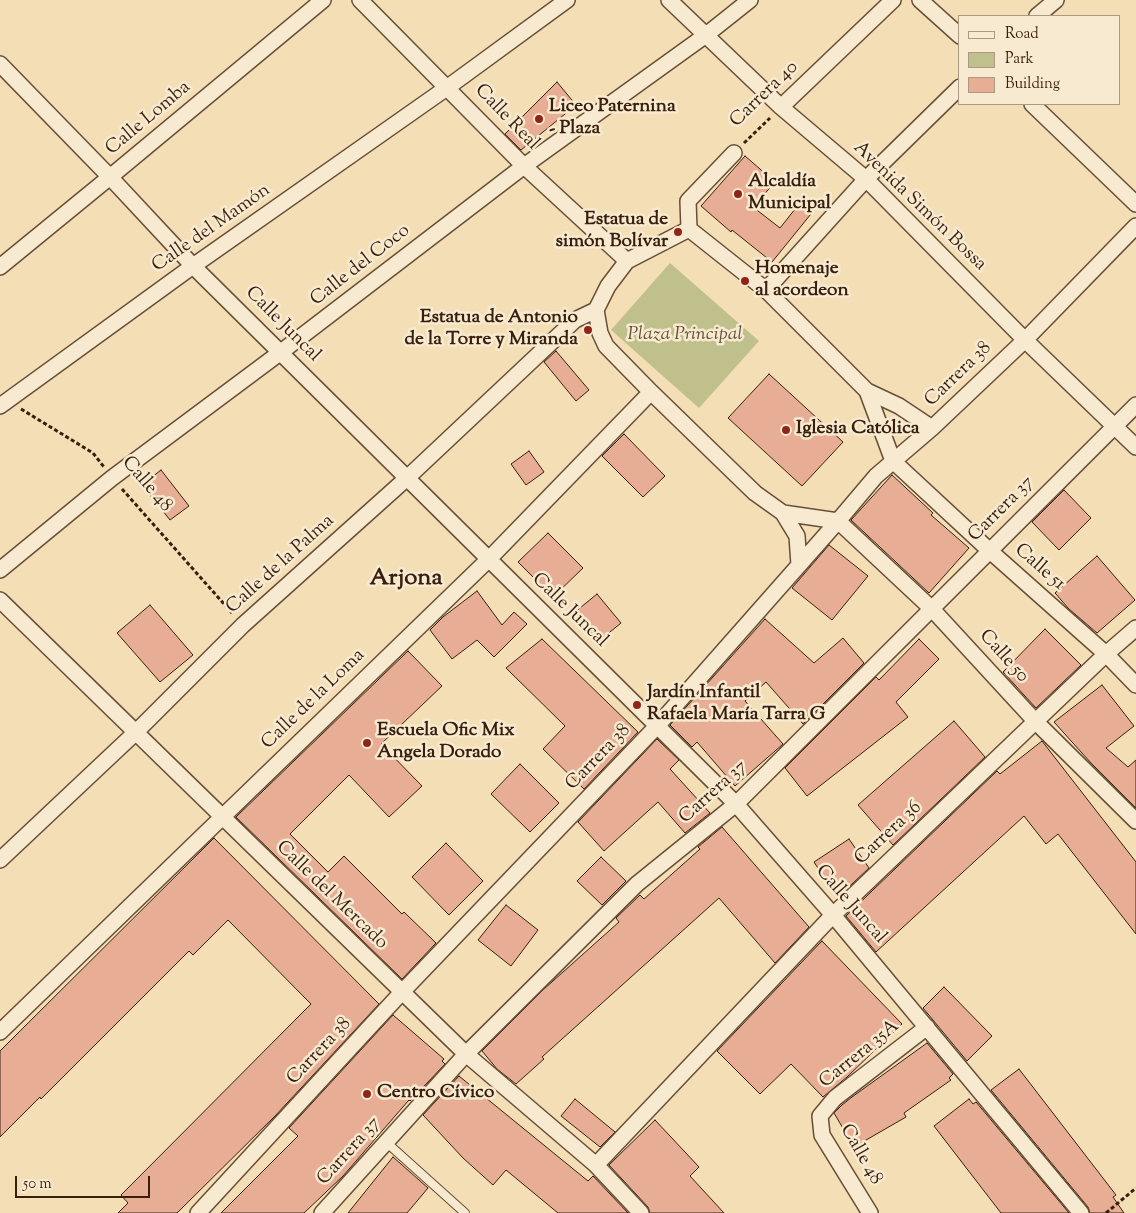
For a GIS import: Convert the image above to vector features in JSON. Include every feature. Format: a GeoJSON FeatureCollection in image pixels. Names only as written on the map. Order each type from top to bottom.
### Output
{"type":"FeatureCollection","features":[{"type":"Feature","properties":{"kind":"street","name":"Calle Lomba"},"geometry":{"type":"LineString","coordinates":[[0,267],[323,0]]}},
{"type":"Feature","properties":{"kind":"street","name":"Calle Real"},"geometry":{"type":"LineString","coordinates":[[360,0],[524,166],[627,261]]}},
{"type":"Feature","properties":{"kind":"street","name":"Calle del Mamón"},"geometry":{"type":"LineString","coordinates":[[4,403],[567,0]]}},
{"type":"Feature","properties":{"kind":"street","name":"Avenida Simón Bossa"},"geometry":{"type":"LineString","coordinates":[[669,0],[781,106],[866,179],[1025,340],[1113,427],[1136,447]]}},
{"type":"Feature","properties":{"kind":"street","name":"Calle del Coco"},"geometry":{"type":"LineString","coordinates":[[0,570],[112,478],[281,352],[524,166],[706,35],[750,0]]}},
{"type":"Feature","properties":{"kind":"street","name":"Carrera 40"},"geometry":{"type":"LineString","coordinates":[[781,106],[893,0]]}},
{"type":"Feature","properties":{"kind":"street"},"geometry":{"type":"LineString","coordinates":[[920,0],[958,34]]}},
{"type":"Feature","properties":{"kind":"street"},"geometry":{"type":"LineString","coordinates":[[1038,15],[1056,0]]}},
{"type":"Feature","properties":{"kind":"street","name":"Calle Juncal"},"geometry":{"type":"LineString","coordinates":[[0,64],[193,266],[736,804],[833,914],[1081,1213]]}},
{"type":"Feature","properties":{"kind":"street"},"geometry":{"type":"LineString","coordinates":[[766,290],[866,179],[958,89]]}},
{"type":"Feature","properties":{"kind":"street"},"geometry":{"type":"LineString","coordinates":[[1033,105],[1136,204]]}},
{"type":"Feature","properties":{"kind":"street","name":"Carrera 40"},"geometry":{"type":"LineString","coordinates":[[689,229],[688,201],[734,154]]}},
{"type":"Feature","properties":{"kind":"street","name":"Carrera 38"},"geometry":{"type":"LineString","coordinates":[[198,1213],[402,992],[658,725],[876,476],[932,428],[1025,340],[1136,226]]}},
{"type":"Feature","properties":{"kind":"street"},"geometry":{"type":"LineString","coordinates":[[799,565],[796,536],[783,513],[755,493],[606,346],[600,333],[596,310],[608,286],[627,261],[689,229],[766,290],[867,391],[899,406],[932,428]]}},
{"type":"Feature","properties":{"kind":"street","name":"Calle de la Palma"},"geometry":{"type":"LineString","coordinates":[[0,860],[135,733],[243,625],[407,478],[575,320],[596,310]]}},
{"type":"Feature","properties":{"kind":"street"},"geometry":{"type":"LineString","coordinates":[[867,391],[893,461]]}},
{"type":"Feature","properties":{"kind":"street","name":"Calle de la Loma"},"geometry":{"type":"LineString","coordinates":[[0,1032],[488,560],[651,392]]}},
{"type":"Feature","properties":{"kind":"street","name":"Carrera 37"},"geometry":{"type":"LineString","coordinates":[[322,1213],[466,1054],[637,884],[736,804],[1136,405]]}},
{"type":"Feature","properties":{"kind":"street","name":"Calle 51"},"geometry":{"type":"LineString","coordinates":[[893,461],[990,552],[1106,654],[1136,685]]}},
{"type":"Feature","properties":{"kind":"street"},"geometry":{"type":"LineString","coordinates":[[783,513],[838,521]]}},
{"type":"Feature","properties":{"kind":"street","name":"Calle 50"},"geometry":{"type":"LineString","coordinates":[[838,521],[932,609],[1036,722],[1136,821]]}},
{"type":"Feature","properties":{"kind":"street","name":"Calle del Mercado"},"geometry":{"type":"LineString","coordinates":[[0,600],[466,1054],[596,1165],[642,1213]]}},
{"type":"Feature","properties":{"kind":"street","name":"Carrera 36"},"geometry":{"type":"LineString","coordinates":[[596,1165],[833,914],[1106,654],[1136,628]]}},
{"type":"Feature","properties":{"kind":"street","name":"Carrera 35A"},"geometry":{"type":"LineString","coordinates":[[820,1116],[834,1098],[927,1027]]}},
{"type":"Feature","properties":{"kind":"street","name":"Calle 48"},"geometry":{"type":"LineString","coordinates":[[820,1116],[822,1135],[870,1213]]}},
{"type":"Feature","properties":{"kind":"lane"},"geometry":{"type":"LineString","coordinates":[[386,1142],[465,1213]]}},
{"type":"Feature","properties":{"kind":"path","name":"Carrera 40"},"geometry":{"type":"LineString","coordinates":[[734,154],[781,106]]}},
{"type":"Feature","properties":{"kind":"path","name":"Calle 48"},"geometry":{"type":"LineString","coordinates":[[4,403],[93,453],[112,478],[243,625]]}},
{"type":"Feature","properties":{"kind":"path"},"geometry":{"type":"LineString","coordinates":[[1106,1213],[1136,1188]]}},
{"type":"Feature","properties":{"kind":"green space","name":"Plaza Principal"},"geometry":{"type":"Polygon","coordinates":[[[670,263],[759,341],[699,408],[611,330],[670,263]]]}},
{"type":"Feature","properties":{"kind":"building","name":"Liceo Paternina - Plaza"},"geometry":{"type":"Polygon","coordinates":[[[557,82],[576,105],[521,150],[505,134],[557,82]]]}},
{"type":"Feature","properties":{"kind":"building"},"geometry":{"type":"Polygon","coordinates":[[[745,156],[775,182],[753,207],[780,228],[803,199],[815,209],[772,262],[732,230],[731,232],[701,206],[745,156]]]}},
{"type":"Feature","properties":{"kind":"building"},"geometry":{"type":"Polygon","coordinates":[[[556,351],[589,390],[576,401],[544,362],[556,351]]]}},
{"type":"Feature","properties":{"kind":"building","name":"Iglesia Católica"},"geometry":{"type":"Polygon","coordinates":[[[769,374],[843,442],[802,486],[728,418],[769,374]]]}},
{"type":"Feature","properties":{"kind":"building"},"geometry":{"type":"Polygon","coordinates":[[[624,434],[665,476],[643,497],[602,456],[624,434]]]}},
{"type":"Feature","properties":{"kind":"building"},"geometry":{"type":"Polygon","coordinates":[[[529,451],[544,472],[526,485],[511,464],[529,451]]]}},
{"type":"Feature","properties":{"kind":"building"},"geometry":{"type":"Polygon","coordinates":[[[161,470],[189,506],[170,520],[142,485],[161,470]]]}},
{"type":"Feature","properties":{"kind":"building"},"geometry":{"type":"Polygon","coordinates":[[[892,475],[933,513],[931,515],[969,548],[929,593],[851,520],[892,475]]]}},
{"type":"Feature","properties":{"kind":"building"},"geometry":{"type":"Polygon","coordinates":[[[1064,490],[1091,518],[1059,550],[1032,522],[1064,490]]]}},
{"type":"Feature","properties":{"kind":"building"},"geometry":{"type":"Polygon","coordinates":[[[548,533],[583,568],[553,597],[518,562],[548,533]]]}},
{"type":"Feature","properties":{"kind":"building"},"geometry":{"type":"Polygon","coordinates":[[[829,545],[868,576],[832,620],[792,588],[829,545]]]}},
{"type":"Feature","properties":{"kind":"building"},"geometry":{"type":"Polygon","coordinates":[[[1097,556],[1135,600],[1097,633],[1069,609],[1055,593],[1097,556]]]}},
{"type":"Feature","properties":{"kind":"building"},"geometry":{"type":"Polygon","coordinates":[[[477,591],[502,625],[514,612],[527,624],[494,657],[477,640],[452,659],[430,630],[443,617],[477,591]]]}},
{"type":"Feature","properties":{"kind":"building"},"geometry":{"type":"Polygon","coordinates":[[[597,594],[621,623],[599,641],[575,612],[597,594]]]}},
{"type":"Feature","properties":{"kind":"building"},"geometry":{"type":"Polygon","coordinates":[[[150,605],[193,655],[160,682],[117,633],[150,605]]]}},
{"type":"Feature","properties":{"kind":"building"},"geometry":{"type":"Polygon","coordinates":[[[765,619],[814,663],[843,638],[864,663],[803,724],[766,682],[745,701],[783,744],[735,786],[697,742],[692,747],[670,725],[765,619]]]}},
{"type":"Feature","properties":{"kind":"building"},"geometry":{"type":"Polygon","coordinates":[[[1045,629],[1081,665],[1036,708],[1003,672],[1045,629]]]}},
{"type":"Feature","properties":{"kind":"building"},"geometry":{"type":"Polygon","coordinates":[[[542,639],[638,732],[584,789],[543,749],[565,726],[506,668],[542,639]]]}},
{"type":"Feature","properties":{"kind":"building"},"geometry":{"type":"Polygon","coordinates":[[[919,639],[939,659],[896,702],[908,717],[807,796],[785,768],[876,677],[879,680],[919,639]]]}},
{"type":"Feature","properties":{"kind":"building"},"geometry":{"type":"Polygon","coordinates":[[[408,651],[442,686],[381,744],[422,786],[389,817],[349,775],[290,834],[328,872],[344,856],[402,914],[404,912],[436,943],[402,979],[236,817],[408,651]]]}},
{"type":"Feature","properties":{"kind":"building"},"geometry":{"type":"Polygon","coordinates":[[[1102,685],[1134,726],[1106,748],[1128,767],[1136,760],[1136,808],[1091,763],[1054,722],[1102,685]]]}},
{"type":"Feature","properties":{"kind":"building"},"geometry":{"type":"Polygon","coordinates":[[[954,721],[985,757],[893,845],[858,805],[954,721]]]}},
{"type":"Feature","properties":{"kind":"building"},"geometry":{"type":"Polygon","coordinates":[[[657,739],[679,760],[670,769],[710,813],[685,833],[658,802],[604,851],[578,822],[657,739]]]}},
{"type":"Feature","properties":{"kind":"building"},"geometry":{"type":"Polygon","coordinates":[[[1042,741],[1136,862],[1136,934],[1058,834],[1046,844],[1024,816],[876,952],[846,916],[997,771],[1000,774],[1042,741]]]}},
{"type":"Feature","properties":{"kind":"building"},"geometry":{"type":"Polygon","coordinates":[[[520,764],[559,803],[530,832],[491,794],[520,764]]]}},
{"type":"Feature","properties":{"kind":"building"},"geometry":{"type":"Polygon","coordinates":[[[722,827],[809,927],[775,963],[719,898],[542,1057],[544,1059],[516,1084],[497,1069],[482,1051],[544,989],[619,922],[616,918],[640,895],[644,899],[700,849],[698,847],[722,827]]]}},
{"type":"Feature","properties":{"kind":"building"},"geometry":{"type":"Polygon","coordinates":[[[214,838],[379,1004],[275,1116],[177,1213],[118,1213],[128,1203],[121,1195],[311,1004],[228,920],[193,955],[189,951],[41,1099],[40,1097],[0,1137],[0,1051],[214,838]]]}},
{"type":"Feature","properties":{"kind":"building"},"geometry":{"type":"Polygon","coordinates":[[[849,839],[869,868],[837,898],[814,862],[849,839]]]}},
{"type":"Feature","properties":{"kind":"building"},"geometry":{"type":"Polygon","coordinates":[[[446,843],[483,881],[449,915],[412,877],[446,843]]]}},
{"type":"Feature","properties":{"kind":"building"},"geometry":{"type":"Polygon","coordinates":[[[601,857],[626,881],[602,905],[577,881],[601,857]]]}},
{"type":"Feature","properties":{"kind":"building"},"geometry":{"type":"Polygon","coordinates":[[[506,905],[538,930],[511,966],[478,940],[506,905]]]}},
{"type":"Feature","properties":{"kind":"building"},"geometry":{"type":"Polygon","coordinates":[[[822,941],[902,1024],[847,1077],[823,1097],[791,1064],[760,1094],[717,1051],[822,941]]]}},
{"type":"Feature","properties":{"kind":"building"},"geometry":{"type":"Polygon","coordinates":[[[944,987],[992,1036],[967,1061],[923,1008],[944,987]]]}},
{"type":"Feature","properties":{"kind":"building","name":"Centro Cívico"},"geometry":{"type":"Polygon","coordinates":[[[393,1015],[444,1059],[442,1061],[445,1064],[409,1100],[343,1176],[304,1213],[221,1213],[298,1136],[289,1128],[393,1015]]]}},
{"type":"Feature","properties":{"kind":"building"},"geometry":{"type":"Polygon","coordinates":[[[927,1043],[953,1074],[949,1078],[951,1080],[904,1113],[906,1117],[854,1147],[834,1113],[852,1097],[927,1043]]]}},
{"type":"Feature","properties":{"kind":"building"},"geometry":{"type":"Polygon","coordinates":[[[1019,1069],[1116,1195],[1113,1197],[1124,1213],[1090,1213],[1088,1207],[991,1090],[1019,1069]]]}},
{"type":"Feature","properties":{"kind":"building"},"geometry":{"type":"Polygon","coordinates":[[[459,1076],[588,1181],[593,1176],[628,1213],[558,1213],[506,1170],[493,1185],[463,1158],[423,1115],[459,1076]]]}},
{"type":"Feature","properties":{"kind":"building"},"geometry":{"type":"Polygon","coordinates":[[[575,1099],[615,1132],[600,1147],[561,1116],[575,1099]]]}},
{"type":"Feature","properties":{"kind":"building"},"geometry":{"type":"Polygon","coordinates":[[[969,1099],[973,1104],[976,1102],[1069,1213],[1001,1213],[934,1126],[969,1099]]]}},
{"type":"Feature","properties":{"kind":"building"},"geometry":{"type":"Polygon","coordinates":[[[655,1120],[699,1167],[690,1176],[724,1213],[650,1213],[648,1207],[609,1165],[655,1120]]]}},
{"type":"Feature","properties":{"kind":"building"},"geometry":{"type":"Polygon","coordinates":[[[393,1157],[428,1188],[407,1213],[348,1213],[393,1157]]]}},
{"type":"Feature","properties":{"kind":"place","name":"Liceo Paternina - Plaza"},"geometry":{"type":"Point","coordinates":[539,119]}},
{"type":"Feature","properties":{"kind":"place","name":"Alcaldía Municipal"},"geometry":{"type":"Point","coordinates":[738,194]}},
{"type":"Feature","properties":{"kind":"place","name":"Estatua de simón Bolívar"},"geometry":{"type":"Point","coordinates":[678,232]}},
{"type":"Feature","properties":{"kind":"place","name":"Homenaje al acordeon"},"geometry":{"type":"Point","coordinates":[745,281]}},
{"type":"Feature","properties":{"kind":"place","name":"Estatua de Antonio de la Torre y Miranda"},"geometry":{"type":"Point","coordinates":[588,330]}},
{"type":"Feature","properties":{"kind":"place","name":"Iglesia Católica"},"geometry":{"type":"Point","coordinates":[786,430]}},
{"type":"Feature","properties":{"kind":"place","name":"Jardín Infantil Rafaela María Tarra G"},"geometry":{"type":"Point","coordinates":[637,705]}},
{"type":"Feature","properties":{"kind":"place","name":"Escuela Ofic Mix Angela Dorado"},"geometry":{"type":"Point","coordinates":[367,743]}},
{"type":"Feature","properties":{"kind":"place","name":"Centro Cívico"},"geometry":{"type":"Point","coordinates":[367,1094]}},
{"type":"Feature","properties":{"kind":"district","name":"Arjona"},"geometry":{"type":"Point","coordinates":[406,580]}}]}
